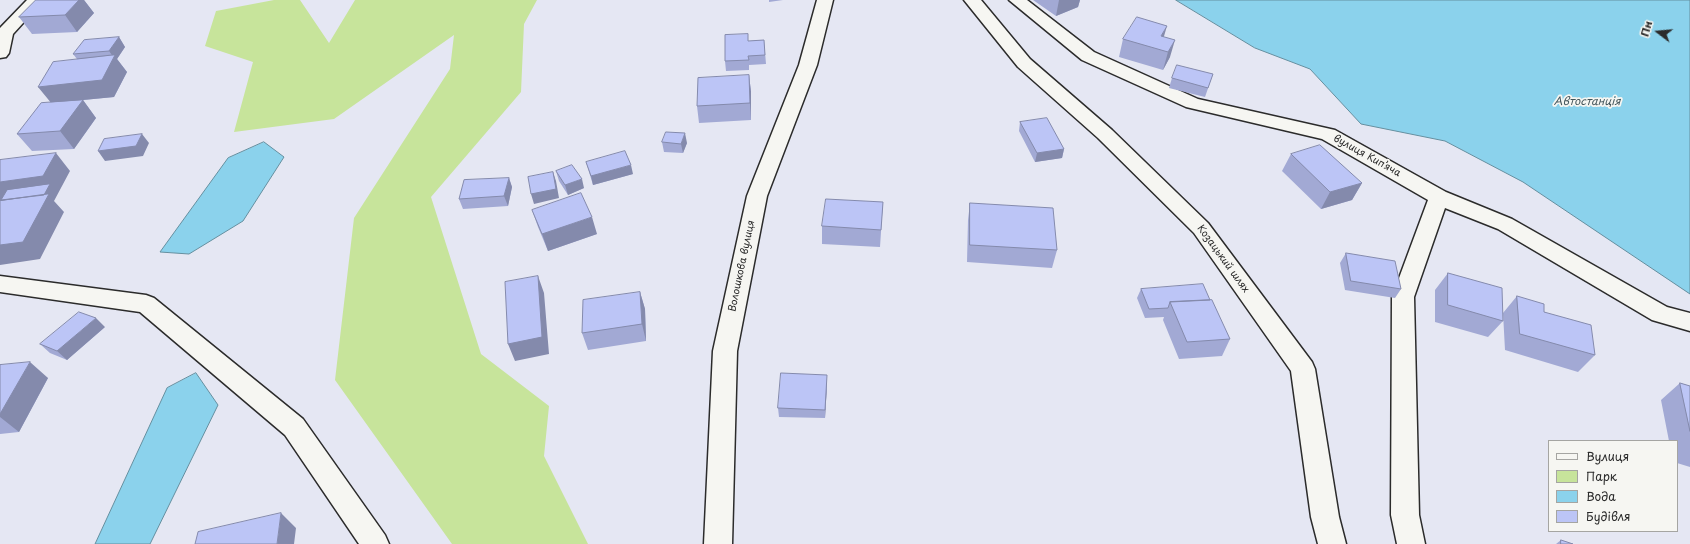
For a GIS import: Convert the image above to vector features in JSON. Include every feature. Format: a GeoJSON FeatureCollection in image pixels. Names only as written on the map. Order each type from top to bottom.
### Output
{"type":"FeatureCollection","features":[{"type":"Feature","properties":{"kind":"street"},"geometry":{"type":"LineString","coordinates":[[0,53],[5,33],[36,0]]}},
{"type":"Feature","properties":{"kind":"street","name":"Волошкова вулиця"},"geometry":{"type":"LineString","coordinates":[[718,544],[724,352],[757,196],[808,65],[825,0]]}},
{"type":"Feature","properties":{"kind":"street","name":"Козацький шлях"},"geometry":{"type":"LineString","coordinates":[[972,0],[1024,63],[1105,134],[1201,228],[1302,370],[1325,517],[1332,544]]}},
{"type":"Feature","properties":{"kind":"street","name":"вулиця Кипʼяча"},"geometry":{"type":"LineString","coordinates":[[1017,0],[1088,56],[1192,103],[1328,134],[1439,197],[1505,224],[1660,314],[1690,322]]}},
{"type":"Feature","properties":{"kind":"street"},"geometry":{"type":"LineString","coordinates":[[1411,544],[1405,515],[1403,296],[1439,197]]}},
{"type":"Feature","properties":{"kind":"street"},"geometry":{"type":"LineString","coordinates":[[0,284],[146,304],[294,427],[375,544]]}},
{"type":"Feature","properties":{"kind":"green space"},"geometry":{"type":"Polygon","coordinates":[[[274,0],[300,0],[329,43],[355,0],[537,0],[524,24],[521,92],[431,197],[481,354],[549,406],[544,456],[588,544],[452,544],[335,380],[354,218],[450,69],[454,35],[334,119],[234,132],[253,62],[205,46],[216,11],[274,0]]]}},
{"type":"Feature","properties":{"kind":"water","name":"Автостанція"},"geometry":{"type":"Polygon","coordinates":[[[1176,0],[1690,0],[1690,294],[1523,182],[1445,141],[1361,124],[1310,69],[1255,48],[1176,0]]]}},
{"type":"Feature","properties":{"kind":"water"},"geometry":{"type":"Polygon","coordinates":[[[264,142],[284,157],[243,221],[189,254],[160,252],[228,158],[264,142]]]}},
{"type":"Feature","properties":{"kind":"water"},"geometry":{"type":"Polygon","coordinates":[[[196,373],[218,405],[150,544],[95,544],[167,388],[196,373]]]}},
{"type":"Feature","properties":{"kind":"building"},"geometry":{"type":"Polygon","coordinates":[[[36,0],[79,0],[65,15],[19,17],[36,0]]]}},
{"type":"Feature","properties":{"kind":"building"},"geometry":{"type":"Polygon","coordinates":[[[1137,17],[1167,26],[1161,36],[1175,40],[1168,52],[1123,39],[1137,17]]]}},
{"type":"Feature","properties":{"kind":"building"},"geometry":{"type":"Polygon","coordinates":[[[748,34],[748,41],[764,40],[765,55],[748,56],[749,60],[725,61],[725,35],[748,34]]]}},
{"type":"Feature","properties":{"kind":"building"},"geometry":{"type":"Polygon","coordinates":[[[119,37],[109,51],[73,54],[84,40],[119,37]]]}},
{"type":"Feature","properties":{"kind":"building"},"geometry":{"type":"Polygon","coordinates":[[[115,55],[102,80],[38,87],[53,62],[115,55]]]}},
{"type":"Feature","properties":{"kind":"building"},"geometry":{"type":"Polygon","coordinates":[[[1177,65],[1213,74],[1208,88],[1172,78],[1177,65]]]}},
{"type":"Feature","properties":{"kind":"building"},"geometry":{"type":"Polygon","coordinates":[[[749,75],[750,103],[697,106],[698,78],[749,75]]]}},
{"type":"Feature","properties":{"kind":"building"},"geometry":{"type":"Polygon","coordinates":[[[83,100],[60,131],[17,134],[41,103],[83,100]]]}},
{"type":"Feature","properties":{"kind":"building"},"geometry":{"type":"Polygon","coordinates":[[[1047,118],[1064,149],[1037,153],[1020,122],[1047,118]]]}},
{"type":"Feature","properties":{"kind":"building"},"geometry":{"type":"Polygon","coordinates":[[[666,132],[685,133],[681,144],[662,142],[666,132]]]}},
{"type":"Feature","properties":{"kind":"building"},"geometry":{"type":"Polygon","coordinates":[[[142,134],[136,146],[98,151],[104,139],[142,134]]]}},
{"type":"Feature","properties":{"kind":"building"},"geometry":{"type":"Polygon","coordinates":[[[1320,145],[1362,183],[1330,192],[1291,154],[1320,145]]]}},
{"type":"Feature","properties":{"kind":"building"},"geometry":{"type":"Polygon","coordinates":[[[625,151],[631,165],[591,176],[586,162],[625,151]]]}},
{"type":"Feature","properties":{"kind":"building"},"geometry":{"type":"Polygon","coordinates":[[[56,153],[43,176],[0,182],[0,160],[56,153]]]}},
{"type":"Feature","properties":{"kind":"building"},"geometry":{"type":"Polygon","coordinates":[[[572,165],[582,179],[565,185],[556,171],[572,165]]]}},
{"type":"Feature","properties":{"kind":"building"},"geometry":{"type":"Polygon","coordinates":[[[553,172],[556,189],[531,194],[528,177],[553,172]]]}},
{"type":"Feature","properties":{"kind":"building"},"geometry":{"type":"Polygon","coordinates":[[[509,178],[504,196],[459,199],[464,180],[509,178]]]}},
{"type":"Feature","properties":{"kind":"building"},"geometry":{"type":"Polygon","coordinates":[[[50,184],[44,195],[1,200],[7,190],[50,184]]]}},
{"type":"Feature","properties":{"kind":"building"},"geometry":{"type":"Polygon","coordinates":[[[581,193],[592,217],[542,234],[532,210],[581,193]]]}},
{"type":"Feature","properties":{"kind":"building"},"geometry":{"type":"Polygon","coordinates":[[[49,194],[23,242],[0,245],[0,201],[49,194]]]}},
{"type":"Feature","properties":{"kind":"building"},"geometry":{"type":"Polygon","coordinates":[[[826,199],[883,202],[881,230],[822,226],[826,199]]]}},
{"type":"Feature","properties":{"kind":"building"},"geometry":{"type":"Polygon","coordinates":[[[970,203],[1053,208],[1057,250],[970,245],[970,203]]]}},
{"type":"Feature","properties":{"kind":"building"},"geometry":{"type":"Polygon","coordinates":[[[1346,253],[1395,261],[1401,289],[1351,281],[1346,253]]]}},
{"type":"Feature","properties":{"kind":"building"},"geometry":{"type":"Polygon","coordinates":[[[1448,273],[1502,288],[1503,321],[1448,305],[1448,273]]]}},
{"type":"Feature","properties":{"kind":"building"},"geometry":{"type":"Polygon","coordinates":[[[538,276],[542,337],[508,344],[505,282],[538,276]]]}},
{"type":"Feature","properties":{"kind":"building"},"geometry":{"type":"Polygon","coordinates":[[[1203,284],[1210,300],[1170,302],[1168,308],[1149,309],[1141,289],[1203,284]]]}},
{"type":"Feature","properties":{"kind":"building"},"geometry":{"type":"Polygon","coordinates":[[[640,292],[642,324],[582,333],[583,300],[640,292]]]}},
{"type":"Feature","properties":{"kind":"building"},"geometry":{"type":"Polygon","coordinates":[[[1517,296],[1544,304],[1544,312],[1591,325],[1595,355],[1520,334],[1517,296]]]}},
{"type":"Feature","properties":{"kind":"building"},"geometry":{"type":"Polygon","coordinates":[[[1212,300],[1230,339],[1187,342],[1170,302],[1212,300]]]}},
{"type":"Feature","properties":{"kind":"building"},"geometry":{"type":"Polygon","coordinates":[[[79,312],[96,318],[57,351],[40,344],[79,312]]]}},
{"type":"Feature","properties":{"kind":"building"},"geometry":{"type":"Polygon","coordinates":[[[30,362],[0,414],[0,365],[30,362]]]}},
{"type":"Feature","properties":{"kind":"building"},"geometry":{"type":"Polygon","coordinates":[[[781,373],[827,375],[825,410],[778,408],[781,373]]]}},
{"type":"Feature","properties":{"kind":"building"},"geometry":{"type":"Polygon","coordinates":[[[1680,383],[1690,386],[1690,431],[1680,383]]]}},
{"type":"Feature","properties":{"kind":"building"},"geometry":{"type":"Polygon","coordinates":[[[281,513],[277,544],[195,544],[198,532],[281,513]]]}},
{"type":"Feature","properties":{"kind":"building"},"geometry":{"type":"Polygon","coordinates":[[[1561,540],[1573,544],[1561,544],[1561,540]]]}}]}
